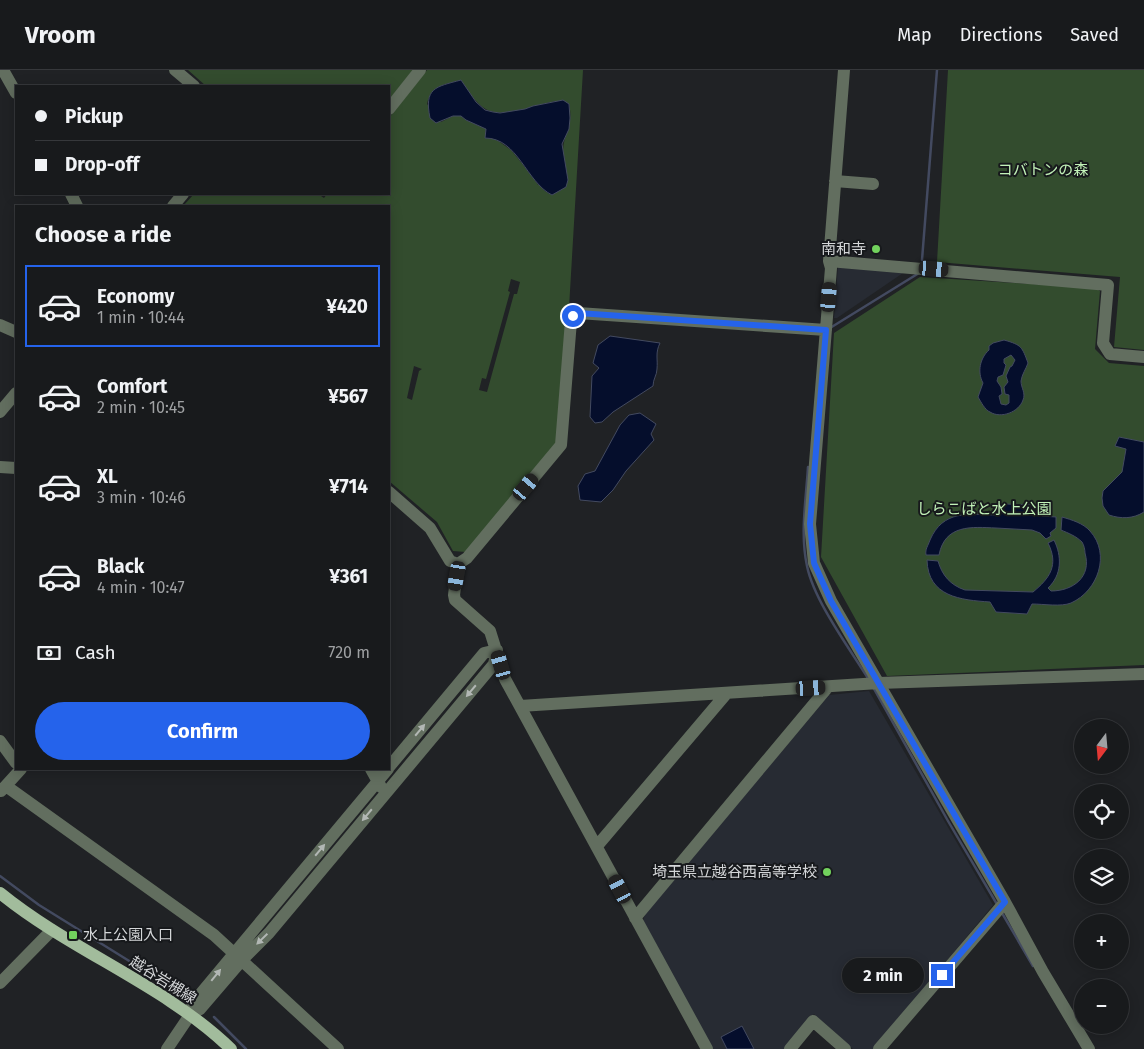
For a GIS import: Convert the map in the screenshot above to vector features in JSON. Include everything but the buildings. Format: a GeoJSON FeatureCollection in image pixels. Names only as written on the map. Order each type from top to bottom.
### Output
{"type":"FeatureCollection","features":[{"type":"Feature","properties":{"kind":"main road","name":"越谷岩槻線"},"geometry":{"type":"LineString","coordinates":[[0,893],[52,930],[190,1015],[231,1049]]}},
{"type":"Feature","properties":{"kind":"street"},"geometry":{"type":"LineString","coordinates":[[4,70],[15,91]]}},
{"type":"Feature","properties":{"kind":"street"},"geometry":{"type":"LineString","coordinates":[[175,70],[193,85]]}},
{"type":"Feature","properties":{"kind":"street"},"geometry":{"type":"LineString","coordinates":[[390,108],[420,70]]}},
{"type":"Feature","properties":{"kind":"street"},"geometry":{"type":"LineString","coordinates":[[844,70],[829,261],[831,268],[810,524],[814,563],[831,601],[1089,1049]]}},
{"type":"Feature","properties":{"kind":"street"},"geometry":{"type":"LineString","coordinates":[[835,181],[873,184]]}},
{"type":"Feature","properties":{"kind":"street"},"geometry":{"type":"LineString","coordinates":[[174,205],[182,195]]}},
{"type":"Feature","properties":{"kind":"street"},"geometry":{"type":"LineString","coordinates":[[829,261],[1108,284],[1103,343],[1110,354],[1144,357]]}},
{"type":"Feature","properties":{"kind":"street"},"geometry":{"type":"LineString","coordinates":[[707,1049],[505,680],[490,631],[456,600],[454,595],[458,564],[467,558],[561,445],[571,320],[573,316],[578,313],[826,330]]}},
{"type":"Feature","properties":{"kind":"street"},"geometry":{"type":"LineString","coordinates":[[0,325],[15,332]]}},
{"type":"Feature","properties":{"kind":"street"},"geometry":{"type":"LineString","coordinates":[[0,412],[15,394]]}},
{"type":"Feature","properties":{"kind":"street"},"geometry":{"type":"LineString","coordinates":[[0,467],[15,468]]}},
{"type":"Feature","properties":{"kind":"street"},"geometry":{"type":"LineString","coordinates":[[390,493],[430,528],[450,561],[458,564]]}},
{"type":"Feature","properties":{"kind":"street"},"geometry":{"type":"LineString","coordinates":[[390,766],[484,653],[497,650]]}},
{"type":"Feature","properties":{"kind":"street"},"geometry":{"type":"LineString","coordinates":[[238,956],[269,933],[494,664],[497,650]]}},
{"type":"Feature","properties":{"kind":"street"},"geometry":{"type":"LineString","coordinates":[[520,706],[828,688],[879,683],[1144,674]]}},
{"type":"Feature","properties":{"kind":"street"},"geometry":{"type":"LineString","coordinates":[[635,918],[828,688]]}},
{"type":"Feature","properties":{"kind":"street"},"geometry":{"type":"LineString","coordinates":[[597,846],[726,694]]}},
{"type":"Feature","properties":{"kind":"street"},"geometry":{"type":"LineString","coordinates":[[0,741],[15,762]]}},
{"type":"Feature","properties":{"kind":"street"},"geometry":{"type":"LineString","coordinates":[[20,770],[3,790],[214,935],[338,1049]]}},
{"type":"Feature","properties":{"kind":"street"},"geometry":{"type":"LineString","coordinates":[[372,770],[384,794]]}},
{"type":"Feature","properties":{"kind":"street"},"geometry":{"type":"LineString","coordinates":[[167,1049],[190,1015],[200,1009],[238,956],[386,770]]}},
{"type":"Feature","properties":{"kind":"street"},"geometry":{"type":"LineString","coordinates":[[880,1049],[1005,902]]}},
{"type":"Feature","properties":{"kind":"street"},"geometry":{"type":"LineString","coordinates":[[0,982],[52,930]]}},
{"type":"Feature","properties":{"kind":"street"},"geometry":{"type":"LineString","coordinates":[[790,1049],[813,1021],[846,1049]]}},
{"type":"Feature","properties":{"kind":"shaded area"},"geometry":{"type":"Polygon","coordinates":[[[838,266],[903,273],[837,318],[834,318],[838,266]]]}},
{"type":"Feature","properties":{"kind":"shaded area","name":"埼玉県立越谷西高等学校"},"geometry":{"type":"Polygon","coordinates":[[[869,691],[993,905],[874,1049],[853,1049],[814,1014],[785,1049],[712,1049],[643,921],[645,914],[829,695],[869,691]]]}},
{"type":"Feature","properties":{"kind":"green space"},"geometry":{"type":"Polygon","coordinates":[[[188,70],[413,70],[390,99],[390,85],[205,85],[188,70]]]}},
{"type":"Feature","properties":{"kind":"green space"},"geometry":{"type":"Polygon","coordinates":[[[427,70],[583,70],[568,325],[557,445],[466,552],[453,551],[437,522],[390,482],[390,205],[184,205],[193,195],[320,195],[324,198],[326,195],[390,195],[390,117],[427,70]],[[461,80],[435,90],[427,104],[441,122],[453,116],[461,116],[486,129],[494,138],[511,150],[538,185],[565,162],[563,149],[570,120],[569,104],[558,101],[505,113],[495,112],[485,109],[461,80]],[[511,279],[508,291],[510,292],[486,379],[482,378],[479,390],[487,392],[514,294],[517,294],[520,282],[511,279]],[[414,366],[407,398],[412,400],[419,371],[422,369],[414,366]]]}},
{"type":"Feature","properties":{"kind":"green space","name":"コバトンの森"},"geometry":{"type":"Polygon","coordinates":[[[948,70],[1144,70],[1144,350],[1114,347],[1120,277],[937,262],[948,70]]]}},
{"type":"Feature","properties":{"kind":"green space","name":"しらこばと水上公園"},"geometry":{"type":"Polygon","coordinates":[[[920,277],[1095,288],[1100,291],[1095,349],[1109,363],[1144,366],[1144,665],[887,676],[821,557],[834,333],[920,277]]]}},
{"type":"Feature","properties":{"kind":"water"},"geometry":{"type":"Polygon","coordinates":[[[461,80],[476,102],[485,110],[493,112],[500,113],[525,109],[563,100],[569,104],[569,129],[562,144],[568,180],[566,187],[552,195],[543,189],[506,145],[496,140],[485,138],[486,129],[461,116],[453,116],[436,123],[430,118],[429,100],[434,90],[461,80]]]}},
{"type":"Feature","properties":{"kind":"water"},"geometry":{"type":"Polygon","coordinates":[[[610,336],[660,343],[657,353],[657,371],[653,386],[613,412],[602,422],[595,423],[590,417],[592,376],[599,368],[593,363],[598,345],[610,336]]]}},
{"type":"Feature","properties":{"kind":"water"},"geometry":{"type":"Polygon","coordinates":[[[1004,340],[1015,343],[1023,350],[1028,363],[1021,381],[1024,395],[1021,404],[1014,411],[999,415],[988,411],[978,397],[983,383],[980,374],[982,361],[989,350],[989,346],[1004,340]],[[1011,355],[1004,359],[1006,365],[1003,375],[998,377],[997,381],[1001,387],[1002,394],[999,396],[1001,404],[1006,405],[1009,403],[1009,395],[1005,394],[1004,387],[1008,382],[1006,376],[1015,360],[1011,355]]]}},
{"type":"Feature","properties":{"kind":"water"},"geometry":{"type":"Polygon","coordinates":[[[640,413],[656,424],[651,434],[654,440],[601,502],[580,500],[578,486],[585,474],[595,471],[620,425],[629,415],[640,413]]]}},
{"type":"Feature","properties":{"kind":"water"},"geometry":{"type":"Polygon","coordinates":[[[1119,437],[1144,442],[1144,512],[1122,518],[1109,515],[1103,506],[1102,498],[1103,491],[1122,472],[1126,449],[1115,446],[1119,437]]]}},
{"type":"Feature","properties":{"kind":"water"},"geometry":{"type":"Polygon","coordinates":[[[1006,504],[1034,505],[1041,511],[1042,516],[1056,517],[1056,528],[1050,533],[1051,536],[1046,539],[1040,533],[1032,530],[969,528],[953,533],[947,538],[942,545],[939,555],[926,555],[926,549],[935,530],[942,523],[957,516],[975,514],[995,515],[996,509],[1006,504]]]}},
{"type":"Feature","properties":{"kind":"water"},"geometry":{"type":"Polygon","coordinates":[[[1062,517],[1087,528],[1096,540],[1100,550],[1100,561],[1094,581],[1088,590],[1071,603],[1057,605],[1032,604],[1027,614],[996,612],[990,602],[958,598],[940,589],[933,582],[927,560],[938,561],[947,579],[965,590],[1033,592],[1044,582],[1051,570],[1053,558],[1048,543],[1054,540],[1057,546],[1059,565],[1056,577],[1048,588],[1051,591],[1073,585],[1079,581],[1086,569],[1084,548],[1082,542],[1075,536],[1061,530],[1062,517]]]}},
{"type":"Feature","properties":{"kind":"water"},"geometry":{"type":"Polygon","coordinates":[[[742,1026],[754,1049],[727,1049],[721,1037],[742,1026]]]}},
{"type":"Feature","properties":{"kind":"waterway"},"geometry":{"type":"LineString","coordinates":[[922,260],[937,70]]}},
{"type":"Feature","properties":{"kind":"waterway"},"geometry":{"type":"LineString","coordinates":[[830,328],[919,273]]}},
{"type":"Feature","properties":{"kind":"waterway"},"geometry":{"type":"LineString","coordinates":[[808,467],[804,542],[811,580],[825,609],[869,680]]}},
{"type":"Feature","properties":{"kind":"waterway"},"geometry":{"type":"LineString","coordinates":[[873,687],[998,906]]}},
{"type":"Feature","properties":{"kind":"waterway"},"geometry":{"type":"LineString","coordinates":[[0,876],[39,905],[184,995]]}},
{"type":"Feature","properties":{"kind":"waterway"},"geometry":{"type":"LineString","coordinates":[[1002,913],[1033,966]]}},
{"type":"Feature","properties":{"kind":"waterway"},"geometry":{"type":"LineString","coordinates":[[214,1017],[246,1049]]}},
{"type":"Feature","properties":{"kind":"place","name":"南和寺"},"geometry":{"type":"Point","coordinates":[876,249]}},
{"type":"Feature","properties":{"kind":"place","name":"埼玉県立越谷西高等学校"},"geometry":{"type":"Point","coordinates":[827,872]}},
{"type":"Feature","properties":{"kind":"place","name":"水上公園入口"},"geometry":{"type":"Point","coordinates":[73,935]}},
{"type":"Feature","properties":{"kind":"route"},"geometry":{"type":"LineString","coordinates":[[573,316],[578,313],[700,323],[826,330],[810,524],[814,563],[831,601],[1005,902],[942,975]]}}]}
